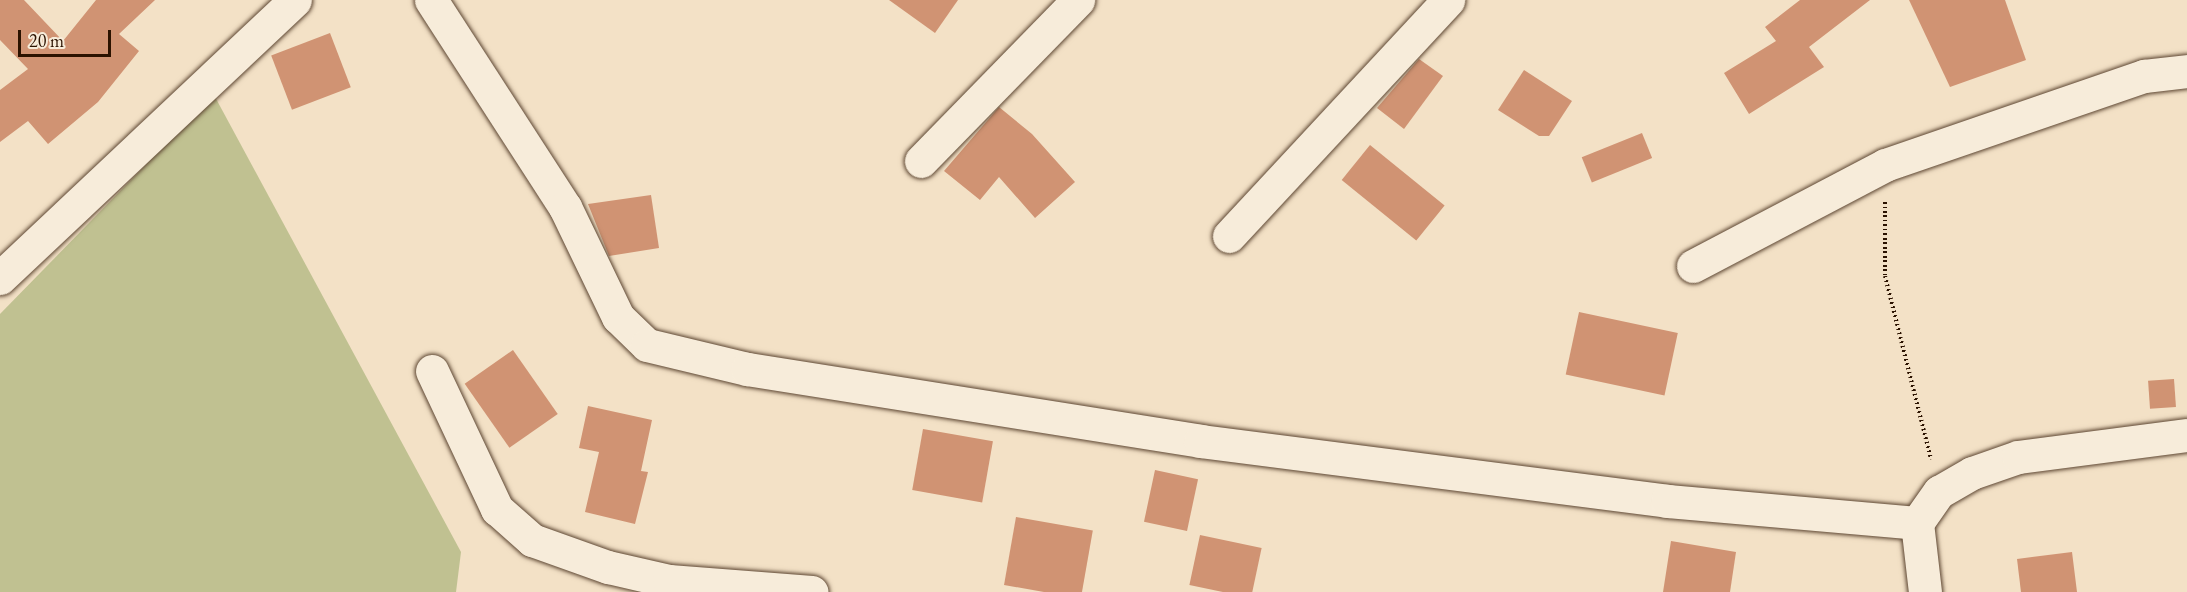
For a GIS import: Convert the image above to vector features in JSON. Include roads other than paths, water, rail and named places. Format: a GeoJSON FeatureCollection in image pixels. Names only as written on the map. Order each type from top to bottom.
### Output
{"type":"FeatureCollection","features":[{"type":"Feature","properties":{"kind":"street"},"geometry":{"type":"LineString","coordinates":[[0,278],[295,0]]}},
{"type":"Feature","properties":{"kind":"street"},"geometry":{"type":"LineString","coordinates":[[430,0],[565,207],[618,317],[647,345],[687,358],[758,371],[1200,441],[1667,501],[1917,523]]}},
{"type":"Feature","properties":{"kind":"street"},"geometry":{"type":"LineString","coordinates":[[921,161],[1078,0]]}},
{"type":"Feature","properties":{"kind":"street"},"geometry":{"type":"LineString","coordinates":[[1229,236],[1448,0]]}},
{"type":"Feature","properties":{"kind":"street"},"geometry":{"type":"LineString","coordinates":[[1693,266],[1885,165],[2144,76],[2187,71]]}},
{"type":"Feature","properties":{"kind":"street"},"geometry":{"type":"LineString","coordinates":[[432,370],[497,509],[532,540],[608,567],[669,581],[812,592]]}},
{"type":"Feature","properties":{"kind":"street"},"geometry":{"type":"LineString","coordinates":[[1925,592],[1917,523],[1939,492],[1972,473],[2018,457],[2187,435]]}}]}
